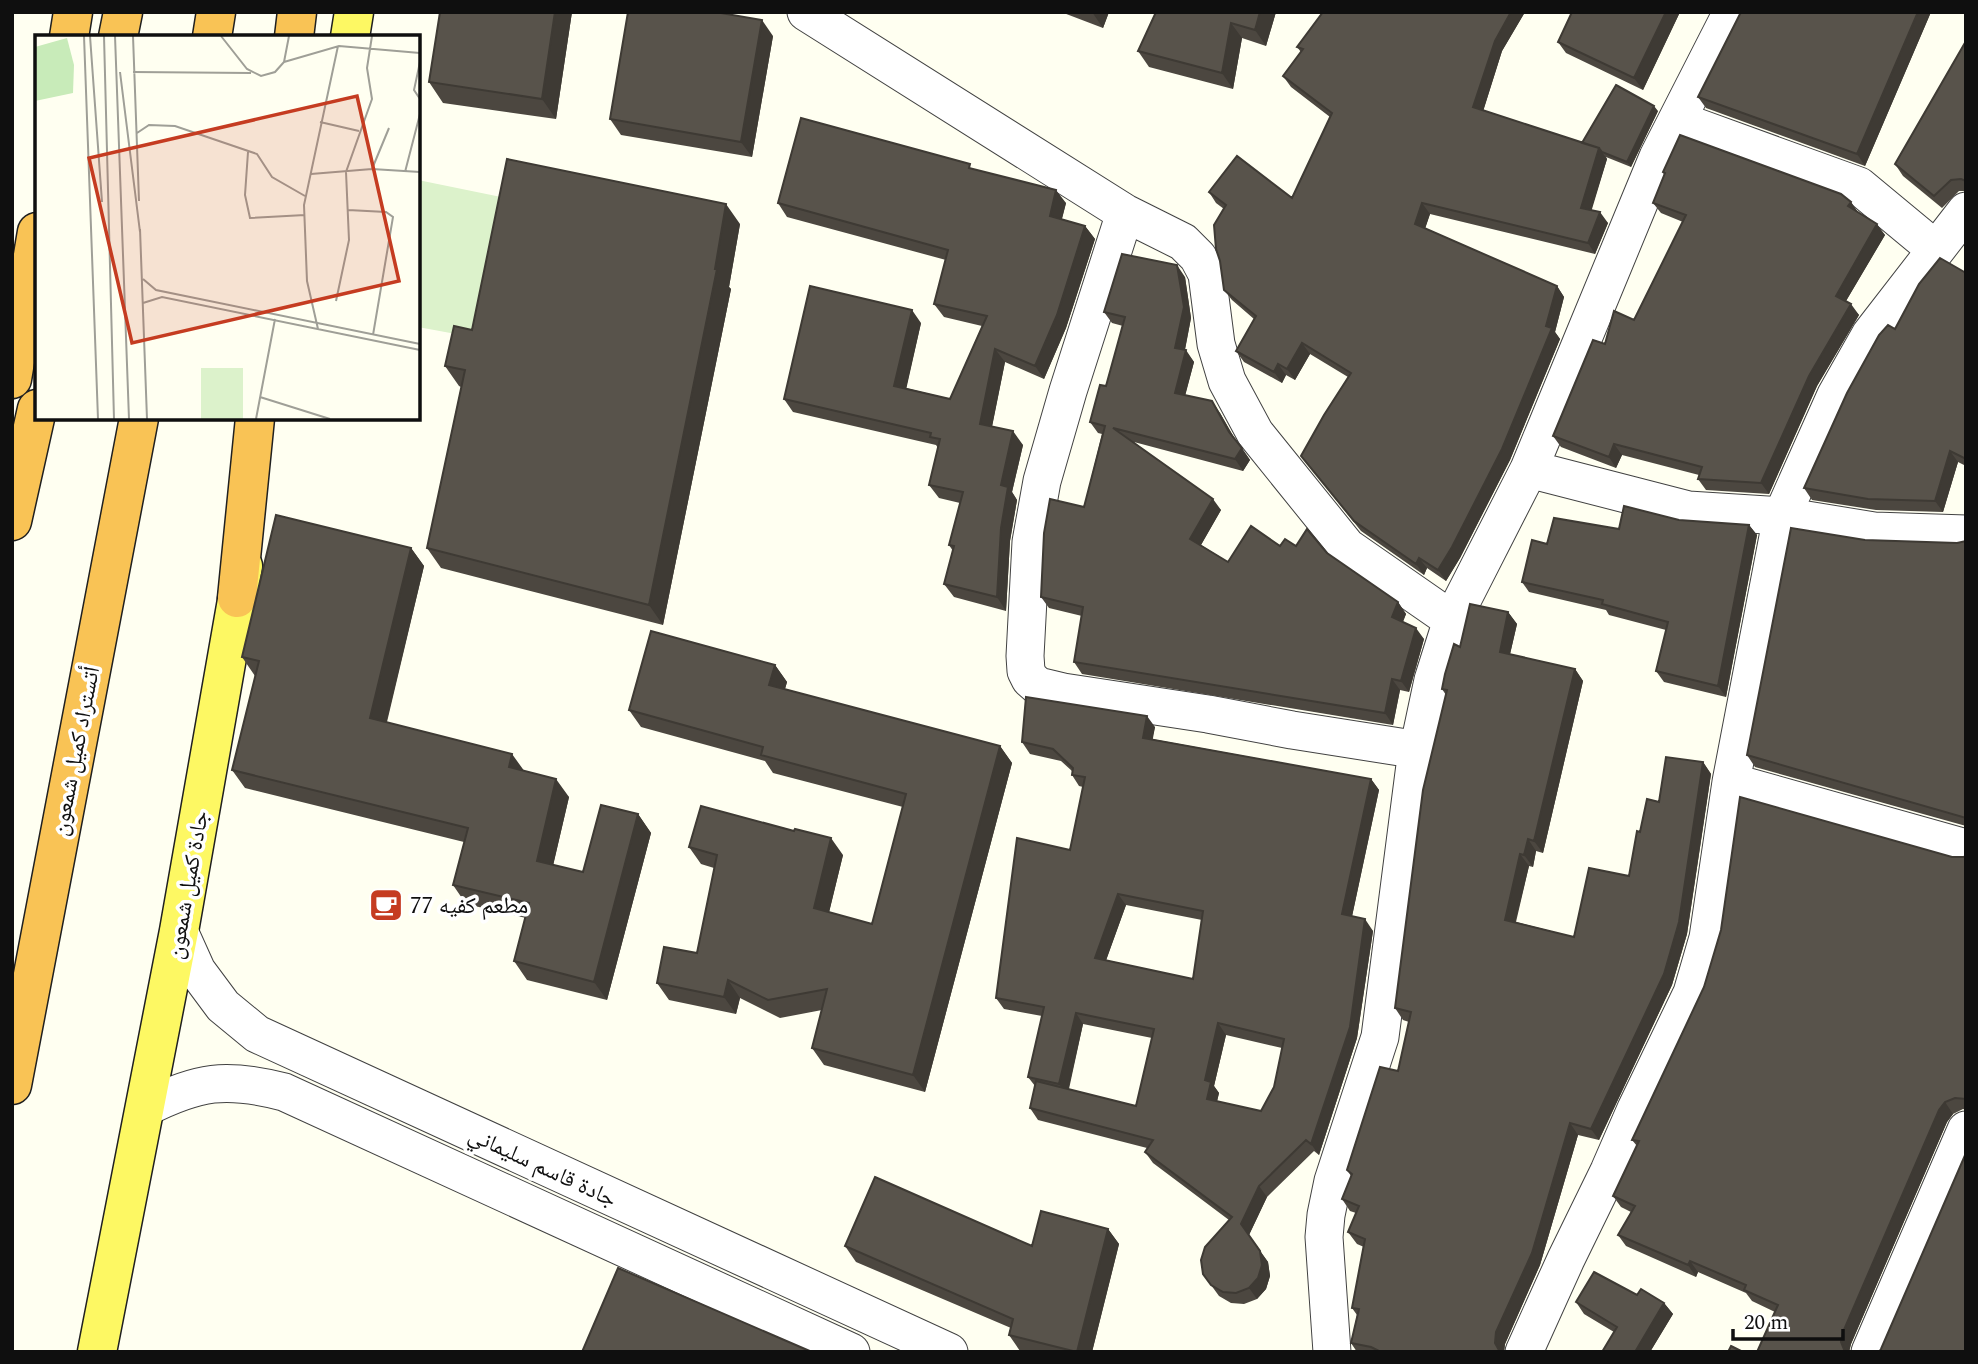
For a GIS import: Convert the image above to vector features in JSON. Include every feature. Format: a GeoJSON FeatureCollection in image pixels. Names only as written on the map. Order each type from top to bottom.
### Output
{"type":"FeatureCollection","features":[{"type":"Feature","properties":{"kind":"highway"},"geometry":{"type":"LineString","coordinates":[[69,35],[73,12]]}},
{"type":"Feature","properties":{"kind":"highway"},"geometry":{"type":"LineString","coordinates":[[118,35],[123,12]]}},
{"type":"Feature","properties":{"kind":"highway"},"geometry":{"type":"LineString","coordinates":[[212,35],[216,12]]}},
{"type":"Feature","properties":{"kind":"highway"},"geometry":{"type":"LineString","coordinates":[[294,35],[297,12]]}},
{"type":"Feature","properties":{"kind":"highway"},"geometry":{"type":"LineString","coordinates":[[12,379],[35,244]]}},
{"type":"Feature","properties":{"kind":"highway"},"geometry":{"type":"LineString","coordinates":[[12,521],[35,417]]}},
{"type":"Feature","properties":{"kind":"highway","name":"أتستراد كميل شمعون"},"geometry":{"type":"LineString","coordinates":[[12,1085],[139,420]]}},
{"type":"Feature","properties":{"kind":"highway"},"geometry":{"type":"LineString","coordinates":[[237,598],[255,420]]}},
{"type":"Feature","properties":{"kind":"main road"},"geometry":{"type":"LineString","coordinates":[[349,35],[355,12]]}},
{"type":"Feature","properties":{"kind":"main road","name":"جادة كميل شمعون"},"geometry":{"type":"LineString","coordinates":[[97,1352],[179,931],[237,598],[273,420]]}},
{"type":"Feature","properties":{"kind":"street"},"geometry":{"type":"LineString","coordinates":[[806,12],[1125,213],[1183,242],[1198,257],[1207,274],[1216,344],[1227,381],[1255,433],[1347,547],[1452,620]]}},
{"type":"Feature","properties":{"kind":"street"},"geometry":{"type":"LineString","coordinates":[[1332,1352],[1324,1237],[1326,1215],[1333,1181],[1380,1037],[1419,750],[1433,680],[1452,620],[1529,469],[1629,224],[1676,120],[1732,12]]}},
{"type":"Feature","properties":{"kind":"street"},"geometry":{"type":"LineString","coordinates":[[1676,120],[1859,186],[1935,249]]}},
{"type":"Feature","properties":{"kind":"street"},"geometry":{"type":"LineString","coordinates":[[1524,1352],[1692,993],[1708,938],[1731,782],[1782,516],[1836,395],[1870,335],[1966,211]]}},
{"type":"Feature","properties":{"kind":"street"},"geometry":{"type":"LineString","coordinates":[[1125,213],[1068,391],[1035,516],[1031,542],[1025,656],[1026,671],[1030,679],[1038,686],[1063,692],[1419,750]]}},
{"type":"Feature","properties":{"kind":"street"},"geometry":{"type":"LineString","coordinates":[[1529,469],[1688,510],[1782,516],[1874,531],[1966,534]]}},
{"type":"Feature","properties":{"kind":"street"},"geometry":{"type":"LineString","coordinates":[[1731,782],[1966,848]]}},
{"type":"Feature","properties":{"kind":"street","name":"جادة قاسم سليماني"},"geometry":{"type":"LineString","coordinates":[[179,931],[197,971],[210,989],[223,1006],[257,1034],[949,1352]]}},
{"type":"Feature","properties":{"kind":"street","name":"جادة قاسم سليماني"},"geometry":{"type":"LineString","coordinates":[[145,1108],[177,1091],[212,1083],[248,1083],[284,1092],[851,1352]]}},
{"type":"Feature","properties":{"kind":"street"},"geometry":{"type":"LineString","coordinates":[[410,1104],[401,1111],[393,1132],[413,1150],[439,1153],[446,1144],[449,1133],[447,1122]]}},
{"type":"Feature","properties":{"kind":"street"},"geometry":{"type":"LineString","coordinates":[[1870,1352],[1966,1130]]}},
{"type":"Feature","properties":{"kind":"green space"},"geometry":{"type":"Polygon","coordinates":[[[420,180],[501,197],[472,337],[420,327],[420,180]]]}},
{"type":"Feature","properties":{"kind":"building"},"geometry":{"type":"Polygon","coordinates":[[[440,12],[555,12],[542,99],[429,82],[440,12]]]}},
{"type":"Feature","properties":{"kind":"building"},"geometry":{"type":"Polygon","coordinates":[[[628,12],[715,12],[762,20],[741,142],[610,119],[628,12]]]}},
{"type":"Feature","properties":{"kind":"building"},"geometry":{"type":"Polygon","coordinates":[[[1156,12],[1260,12],[1255,30],[1231,23],[1222,73],[1138,51],[1156,12]]]}},
{"type":"Feature","properties":{"kind":"building"},"geometry":{"type":"Polygon","coordinates":[[[1323,12],[1511,12],[1495,41],[1473,107],[1599,148],[1581,208],[1600,212],[1588,243],[1422,203],[1415,224],[1557,286],[1546,326],[1552,328],[1502,449],[1438,570],[1419,558],[1416,564],[1354,521],[1301,456],[1351,373],[1302,343],[1287,369],[1278,364],[1274,372],[1236,351],[1256,316],[1224,290],[1214,225],[1226,205],[1209,192],[1237,156],[1292,198],[1332,113],[1283,76],[1303,49],[1297,47],[1323,12]]]}},
{"type":"Feature","properties":{"kind":"building"},"geometry":{"type":"Polygon","coordinates":[[[1572,12],[1666,12],[1634,78],[1558,42],[1572,12]]]}},
{"type":"Feature","properties":{"kind":"building"},"geometry":{"type":"Polygon","coordinates":[[[1741,12],[1918,12],[1857,154],[1698,97],[1741,12]]]}},
{"type":"Feature","properties":{"kind":"building"},"geometry":{"type":"Polygon","coordinates":[[[1966,41],[1966,181],[1951,180],[1934,196],[1895,164],[1966,41]]]}},
{"type":"Feature","properties":{"kind":"building"},"geometry":{"type":"Polygon","coordinates":[[[1616,85],[1654,106],[1627,162],[1582,143],[1616,85]]]}},
{"type":"Feature","properties":{"kind":"building"},"geometry":{"type":"Polygon","coordinates":[[[801,118],[970,164],[969,168],[1056,190],[1050,216],[1085,226],[1057,315],[1035,366],[995,349],[980,424],[1013,431],[1001,485],[1008,487],[1001,528],[997,597],[944,584],[954,546],[949,545],[963,492],[929,485],[940,439],[930,437],[931,433],[784,399],[810,286],[912,310],[894,386],[950,399],[987,316],[934,304],[948,250],[778,203],[801,118]]]}},
{"type":"Feature","properties":{"kind":"building"},"geometry":{"type":"Polygon","coordinates":[[[1680,135],[1841,194],[1851,202],[1848,206],[1877,224],[1836,296],[1851,304],[1809,376],[1761,483],[1698,479],[1702,467],[1614,444],[1609,457],[1553,436],[1593,340],[1605,344],[1614,311],[1634,320],[1686,215],[1653,203],[1665,173],[1663,172],[1680,135]]]}},
{"type":"Feature","properties":{"kind":"building"},"geometry":{"type":"Polygon","coordinates":[[[507,159],[726,204],[717,269],[649,605],[427,548],[465,370],[445,366],[454,326],[472,330],[507,159]]]}},
{"type":"Feature","properties":{"kind":"building"},"geometry":{"type":"Polygon","coordinates":[[[1122,254],[1177,265],[1184,307],[1175,348],[1186,350],[1175,393],[1212,401],[1229,432],[1242,448],[1235,459],[1113,428],[1213,499],[1190,539],[1228,562],[1251,526],[1280,546],[1285,539],[1296,546],[1307,529],[1327,553],[1398,602],[1392,617],[1416,628],[1401,681],[1392,679],[1385,713],[1074,662],[1083,607],[1041,597],[1044,533],[1050,499],[1084,507],[1105,426],[1090,422],[1100,385],[1106,386],[1125,317],[1104,312],[1122,254]]]}},
{"type":"Feature","properties":{"kind":"building"},"geometry":{"type":"Polygon","coordinates":[[[1940,258],[1966,273],[1966,459],[1950,451],[1935,501],[1868,499],[1804,488],[1847,393],[1879,335],[1888,325],[1895,329],[1919,284],[1940,258]]]}},
{"type":"Feature","properties":{"kind":"building"},"geometry":{"type":"Polygon","coordinates":[[[1624,506],[1679,520],[1749,525],[1718,686],[1656,671],[1668,622],[1602,604],[1603,600],[1522,582],[1532,540],[1547,544],[1554,518],[1619,529],[1624,506]]]}},
{"type":"Feature","properties":{"kind":"building"},"geometry":{"type":"Polygon","coordinates":[[[276,515],[411,548],[370,718],[512,754],[509,767],[556,779],[537,861],[583,872],[601,805],[638,814],[594,982],[514,961],[529,903],[453,885],[468,828],[232,770],[259,661],[242,657],[276,515]]]}},
{"type":"Feature","properties":{"kind":"building"},"geometry":{"type":"Polygon","coordinates":[[[1791,528],[1865,540],[1966,541],[1966,818],[1747,755],[1791,528]]]}},
{"type":"Feature","properties":{"kind":"building"},"geometry":{"type":"Polygon","coordinates":[[[1470,604],[1508,612],[1500,652],[1575,669],[1534,841],[1528,839],[1524,855],[1520,854],[1505,920],[1574,937],[1589,868],[1629,876],[1637,831],[1640,832],[1647,799],[1659,802],[1666,757],[1703,762],[1679,922],[1664,974],[1591,1129],[1570,1123],[1532,1253],[1496,1332],[1495,1343],[1500,1352],[1381,1352],[1351,1343],[1359,1309],[1352,1308],[1365,1239],[1348,1232],[1359,1206],[1342,1199],[1352,1174],[1347,1170],[1380,1067],[1398,1071],[1411,1012],[1395,1008],[1423,790],[1447,690],[1442,689],[1445,674],[1454,644],[1460,647],[1470,604]]]}},
{"type":"Feature","properties":{"kind":"building"},"geometry":{"type":"Polygon","coordinates":[[[651,631],[775,665],[769,685],[1000,746],[913,1075],[812,1048],[827,989],[768,1000],[728,980],[724,997],[657,983],[664,947],[697,953],[717,855],[689,847],[701,806],[831,838],[814,908],[872,924],[906,794],[761,755],[763,747],[629,710],[651,631]]]}},
{"type":"Feature","properties":{"kind":"building"},"geometry":{"type":"Polygon","coordinates":[[[1026,697],[1147,716],[1143,738],[1371,779],[1342,914],[1365,919],[1350,1027],[1311,1144],[1306,1140],[1259,1186],[1241,1224],[1260,1251],[1262,1265],[1258,1278],[1249,1288],[1236,1293],[1223,1292],[1211,1285],[1203,1274],[1201,1260],[1205,1247],[1232,1217],[1145,1152],[1153,1140],[1030,1108],[1036,1081],[1136,1106],[1154,1029],[1076,1013],[1059,1084],[1028,1077],[1044,1007],[996,998],[1017,838],[1070,850],[1085,777],[1072,775],[1073,768],[1053,749],[1022,742],[1026,697]],[[1118,894],[1095,958],[1193,979],[1203,911],[1118,894]],[[1218,1023],[1205,1080],[1211,1082],[1207,1099],[1261,1111],[1274,1087],[1284,1039],[1218,1023]]]}},
{"type":"Feature","properties":{"kind":"building"},"geometry":{"type":"Polygon","coordinates":[[[1740,797],[1952,857],[1966,855],[1966,1099],[1955,1098],[1945,1102],[1939,1110],[1843,1332],[1841,1342],[1845,1352],[1757,1352],[1778,1305],[1744,1290],[1746,1285],[1690,1261],[1688,1265],[1618,1235],[1635,1206],[1613,1196],[1639,1141],[1632,1140],[1704,987],[1721,930],[1740,797]]]}},
{"type":"Feature","properties":{"kind":"building"},"geometry":{"type":"Polygon","coordinates":[[[1966,1153],[1966,1352],[1879,1352],[1881,1349],[1966,1153]]]}},
{"type":"Feature","properties":{"kind":"building"},"geometry":{"type":"Polygon","coordinates":[[[875,1177],[1032,1246],[1041,1211],[1108,1229],[1077,1352],[1009,1335],[1013,1319],[845,1246],[875,1177]]]}},
{"type":"Feature","properties":{"kind":"building"},"geometry":{"type":"Polygon","coordinates":[[[618,1268],[812,1352],[582,1352],[618,1268]]]}},
{"type":"Feature","properties":{"kind":"building"},"geometry":{"type":"Polygon","coordinates":[[[1594,1272],[1637,1295],[1641,1289],[1664,1303],[1635,1352],[1602,1352],[1617,1327],[1576,1302],[1594,1272]]]}},
{"type":"Feature","properties":{"kind":"building"},"geometry":{"type":"Polygon","coordinates":[[[1731,1346],[1743,1352],[1728,1352],[1731,1346]]]}},
{"type":"Feature","properties":{"kind":"place","name":"مطعم كفيه 77"},"geometry":{"type":"Point","coordinates":[386,905]}}]}
